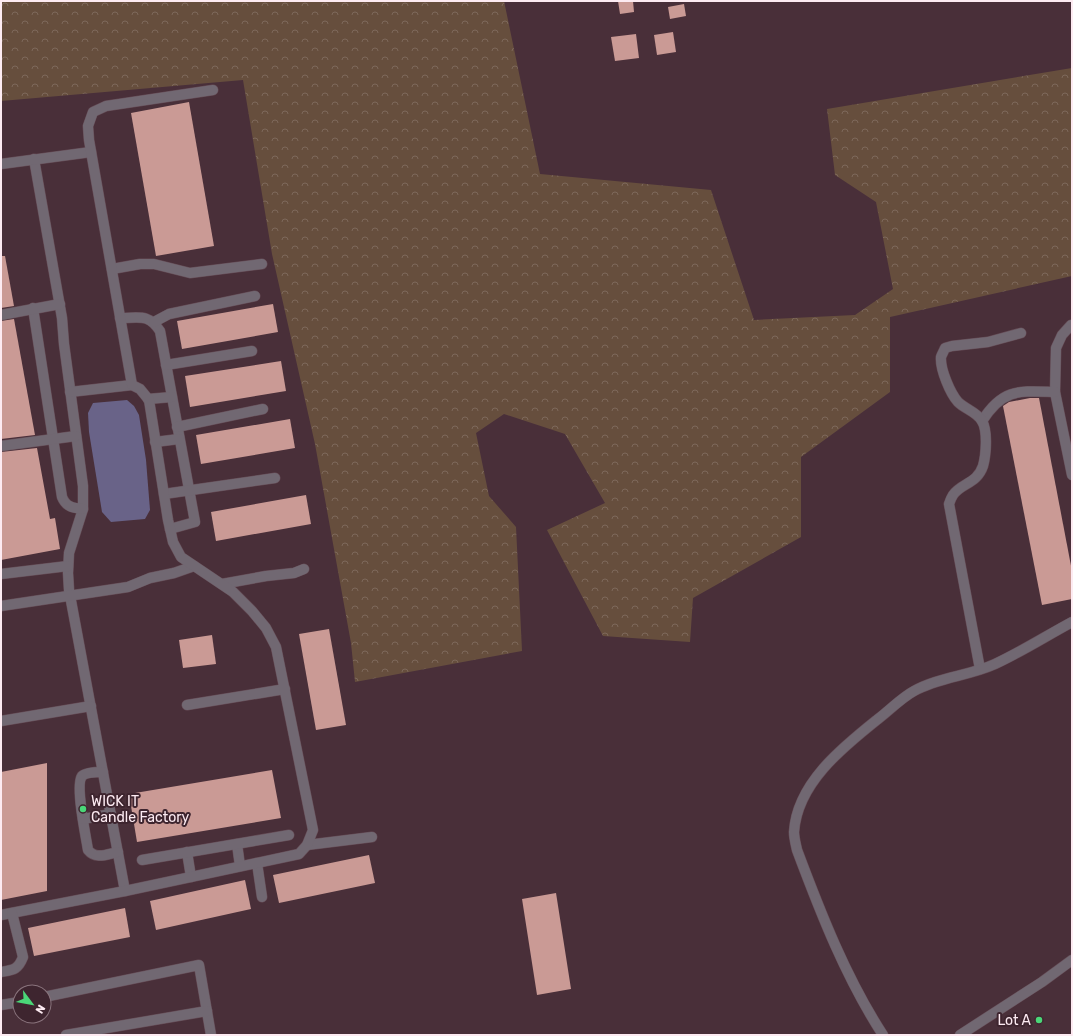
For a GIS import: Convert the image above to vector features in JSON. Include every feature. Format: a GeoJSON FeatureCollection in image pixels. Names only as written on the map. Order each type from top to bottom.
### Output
{"type":"FeatureCollection","features":[{"type":"Feature","properties":{"kind":"lane"},"geometry":{"type":"LineString","coordinates":[[132,385],[91,152],[88,126],[93,112],[106,106],[212,90]]}},
{"type":"Feature","properties":{"kind":"lane"},"geometry":{"type":"LineString","coordinates":[[1,164],[91,152]]}},
{"type":"Feature","properties":{"kind":"lane"},"geometry":{"type":"LineString","coordinates":[[34,159],[60,304],[83,486],[83,509],[69,553],[68,566],[71,597],[125,891]]}},
{"type":"Feature","properties":{"kind":"lane"},"geometry":{"type":"LineString","coordinates":[[112,269],[140,264],[154,264],[190,273],[262,264]]}},
{"type":"Feature","properties":{"kind":"lane"},"geometry":{"type":"LineString","coordinates":[[154,322],[169,314],[256,296]]}},
{"type":"Feature","properties":{"kind":"lane"},"geometry":{"type":"LineString","coordinates":[[1,315],[60,304]]}},
{"type":"Feature","properties":{"kind":"lane"},"geometry":{"type":"LineString","coordinates":[[33,308],[62,498],[64,503],[73,508],[83,509]]}},
{"type":"Feature","properties":{"kind":"lane"},"geometry":{"type":"LineString","coordinates":[[120,318],[144,317],[154,322],[160,331],[195,522],[170,530]]}},
{"type":"Feature","properties":{"kind":"lane"},"geometry":{"type":"LineString","coordinates":[[1071,325],[1062,335],[1056,348],[1055,392],[1072,475]]}},
{"type":"Feature","properties":{"kind":"lane"},"geometry":{"type":"LineString","coordinates":[[980,669],[949,504],[953,495],[974,480],[982,468],[986,437],[982,421],[973,412],[958,402],[952,394],[943,371],[941,356],[945,348],[988,342],[1021,333]]}},
{"type":"Feature","properties":{"kind":"lane"},"geometry":{"type":"LineString","coordinates":[[166,365],[252,350]]}},
{"type":"Feature","properties":{"kind":"lane"},"geometry":{"type":"LineString","coordinates":[[1,915],[125,891],[299,854],[307,844],[313,830],[276,647],[266,628],[252,611],[233,592],[181,557],[173,542],[149,400],[140,389],[132,385],[70,392]]}},
{"type":"Feature","properties":{"kind":"lane"},"geometry":{"type":"LineString","coordinates":[[982,421],[990,409],[999,400],[1010,394],[1030,391],[1055,392]]}},
{"type":"Feature","properties":{"kind":"lane"},"geometry":{"type":"LineString","coordinates":[[148,399],[172,397]]}},
{"type":"Feature","properties":{"kind":"lane"},"geometry":{"type":"LineString","coordinates":[[177,427],[263,409]]}},
{"type":"Feature","properties":{"kind":"lane"},"geometry":{"type":"LineString","coordinates":[[1,446],[76,436]]}},
{"type":"Feature","properties":{"kind":"lane"},"geometry":{"type":"LineString","coordinates":[[155,442],[179,439]]}},
{"type":"Feature","properties":{"kind":"lane"},"geometry":{"type":"LineString","coordinates":[[164,494],[275,478]]}},
{"type":"Feature","properties":{"kind":"lane"},"geometry":{"type":"LineString","coordinates":[[1,574],[68,566]]}},
{"type":"Feature","properties":{"kind":"lane"},"geometry":{"type":"LineString","coordinates":[[1,606],[71,597],[128,587],[150,578],[174,573],[194,566]]}},
{"type":"Feature","properties":{"kind":"lane"},"geometry":{"type":"LineString","coordinates":[[222,584],[304,569]]}},
{"type":"Feature","properties":{"kind":"lane"},"geometry":{"type":"LineString","coordinates":[[884,1035],[867,1010],[842,961],[797,850],[794,834],[796,820],[803,799],[815,780],[845,746],[913,691],[936,681],[994,664],[1072,622]]}},
{"type":"Feature","properties":{"kind":"lane"},"geometry":{"type":"LineString","coordinates":[[187,705],[285,689]]}},
{"type":"Feature","properties":{"kind":"lane"},"geometry":{"type":"LineString","coordinates":[[1,721],[91,706]]}},
{"type":"Feature","properties":{"kind":"lane"},"geometry":{"type":"LineString","coordinates":[[103,772],[85,774],[82,776],[80,781],[79,794],[88,850],[91,854],[97,857],[118,852]]}},
{"type":"Feature","properties":{"kind":"lane"},"geometry":{"type":"LineString","coordinates":[[83,820],[111,814]]}},
{"type":"Feature","properties":{"kind":"lane"},"geometry":{"type":"LineString","coordinates":[[142,860],[289,835]]}},
{"type":"Feature","properties":{"kind":"lane"},"geometry":{"type":"LineString","coordinates":[[307,844],[372,836]]}},
{"type":"Feature","properties":{"kind":"lane"},"geometry":{"type":"LineString","coordinates":[[237,844],[240,866]]}},
{"type":"Feature","properties":{"kind":"lane"},"geometry":{"type":"LineString","coordinates":[[187,852],[191,877]]}},
{"type":"Feature","properties":{"kind":"lane"},"geometry":{"type":"LineString","coordinates":[[257,863],[262,897]]}},
{"type":"Feature","properties":{"kind":"lane"},"geometry":{"type":"LineString","coordinates":[[1,972],[14,970],[20,964],[23,957],[12,913]]}},
{"type":"Feature","properties":{"kind":"lane"},"geometry":{"type":"LineString","coordinates":[[960,1035],[1042,982],[1072,960]]}},
{"type":"Feature","properties":{"kind":"lane"},"geometry":{"type":"LineString","coordinates":[[52,995],[199,965],[211,1035]]}},
{"type":"Feature","properties":{"kind":"lane"},"geometry":{"type":"LineString","coordinates":[[1,1006],[12,1004]]}},
{"type":"Feature","properties":{"kind":"lane"},"geometry":{"type":"LineString","coordinates":[[66,1035],[207,1011]]}},
{"type":"Feature","properties":{"kind":"green space"},"geometry":{"type":"Polygon","coordinates":[[[1,1],[504,1],[540,174],[711,190],[754,320],[855,315],[893,289],[876,202],[835,175],[827,109],[1072,68],[1072,276],[890,317],[890,392],[801,457],[801,537],[693,598],[690,642],[603,636],[547,530],[605,503],[565,434],[504,414],[476,433],[489,496],[516,527],[522,651],[355,682],[351,643],[315,444],[272,254],[243,80],[1,101],[1,1]]]}},
{"type":"Feature","properties":{"kind":"shaded area"},"geometry":{"type":"Polygon","coordinates":[[[127,400],[134,406],[139,415],[146,460],[150,510],[145,519],[111,522],[102,512],[89,432],[88,413],[93,403],[127,400]]]}},
{"type":"Feature","properties":{"kind":"building"},"geometry":{"type":"Polygon","coordinates":[[[618,1],[633,1],[634,12],[620,14],[618,1]]]}},
{"type":"Feature","properties":{"kind":"building"},"geometry":{"type":"Polygon","coordinates":[[[684,4],[686,16],[670,19],[668,7],[684,4]]]}},
{"type":"Feature","properties":{"kind":"building"},"geometry":{"type":"Polygon","coordinates":[[[673,32],[676,52],[657,55],[654,35],[673,32]]]}},
{"type":"Feature","properties":{"kind":"building"},"geometry":{"type":"Polygon","coordinates":[[[636,34],[639,58],[615,61],[611,37],[636,34]]]}},
{"type":"Feature","properties":{"kind":"building"},"geometry":{"type":"Polygon","coordinates":[[[189,102],[214,246],[156,256],[131,113],[189,102]]]}},
{"type":"Feature","properties":{"kind":"building"},"geometry":{"type":"Polygon","coordinates":[[[1,256],[5,256],[14,306],[1,308],[1,256]]]}},
{"type":"Feature","properties":{"kind":"building"},"geometry":{"type":"Polygon","coordinates":[[[273,304],[278,332],[182,349],[177,321],[273,304]]]}},
{"type":"Feature","properties":{"kind":"building"},"geometry":{"type":"Polygon","coordinates":[[[14,319],[35,435],[1,439],[1,321],[14,319]]]}},
{"type":"Feature","properties":{"kind":"building"},"geometry":{"type":"Polygon","coordinates":[[[281,361],[286,391],[190,407],[185,376],[281,361]]]}},
{"type":"Feature","properties":{"kind":"building"},"geometry":{"type":"Polygon","coordinates":[[[1039,398],[1072,571],[1072,599],[1042,605],[1003,406],[1009,402],[1039,398]]]}},
{"type":"Feature","properties":{"kind":"building"},"geometry":{"type":"Polygon","coordinates":[[[290,419],[295,448],[201,464],[196,435],[290,419]]]}},
{"type":"Feature","properties":{"kind":"building"},"geometry":{"type":"Polygon","coordinates":[[[37,448],[50,519],[55,518],[60,549],[1,560],[1,452],[37,448]]]}},
{"type":"Feature","properties":{"kind":"building"},"geometry":{"type":"Polygon","coordinates":[[[306,495],[311,524],[216,541],[211,512],[306,495]]]}},
{"type":"Feature","properties":{"kind":"building"},"geometry":{"type":"Polygon","coordinates":[[[329,629],[346,725],[316,730],[299,634],[329,629]]]}},
{"type":"Feature","properties":{"kind":"building"},"geometry":{"type":"Polygon","coordinates":[[[212,635],[216,664],[183,668],[179,640],[212,635]]]}},
{"type":"Feature","properties":{"kind":"building"},"geometry":{"type":"Polygon","coordinates":[[[47,763],[47,891],[1,900],[1,772],[47,763]]]}},
{"type":"Feature","properties":{"kind":"building"},"geometry":{"type":"Polygon","coordinates":[[[272,770],[281,818],[137,842],[129,794],[272,770]]]}},
{"type":"Feature","properties":{"kind":"building"},"geometry":{"type":"Polygon","coordinates":[[[369,855],[375,883],[279,903],[273,875],[369,855]]]}},
{"type":"Feature","properties":{"kind":"building"},"geometry":{"type":"Polygon","coordinates":[[[245,880],[251,909],[156,930],[150,901],[245,880]]]}},
{"type":"Feature","properties":{"kind":"building"},"geometry":{"type":"Polygon","coordinates":[[[556,893],[571,989],[537,995],[522,899],[556,893]]]}},
{"type":"Feature","properties":{"kind":"building"},"geometry":{"type":"Polygon","coordinates":[[[125,908],[130,937],[34,956],[28,928],[125,908]]]}},
{"type":"Feature","properties":{"kind":"place","name":"WICK IT Candle Factory"},"geometry":{"type":"Point","coordinates":[83,809]}},
{"type":"Feature","properties":{"kind":"place","name":"Lot A"},"geometry":{"type":"Point","coordinates":[1039,1020]}}]}
